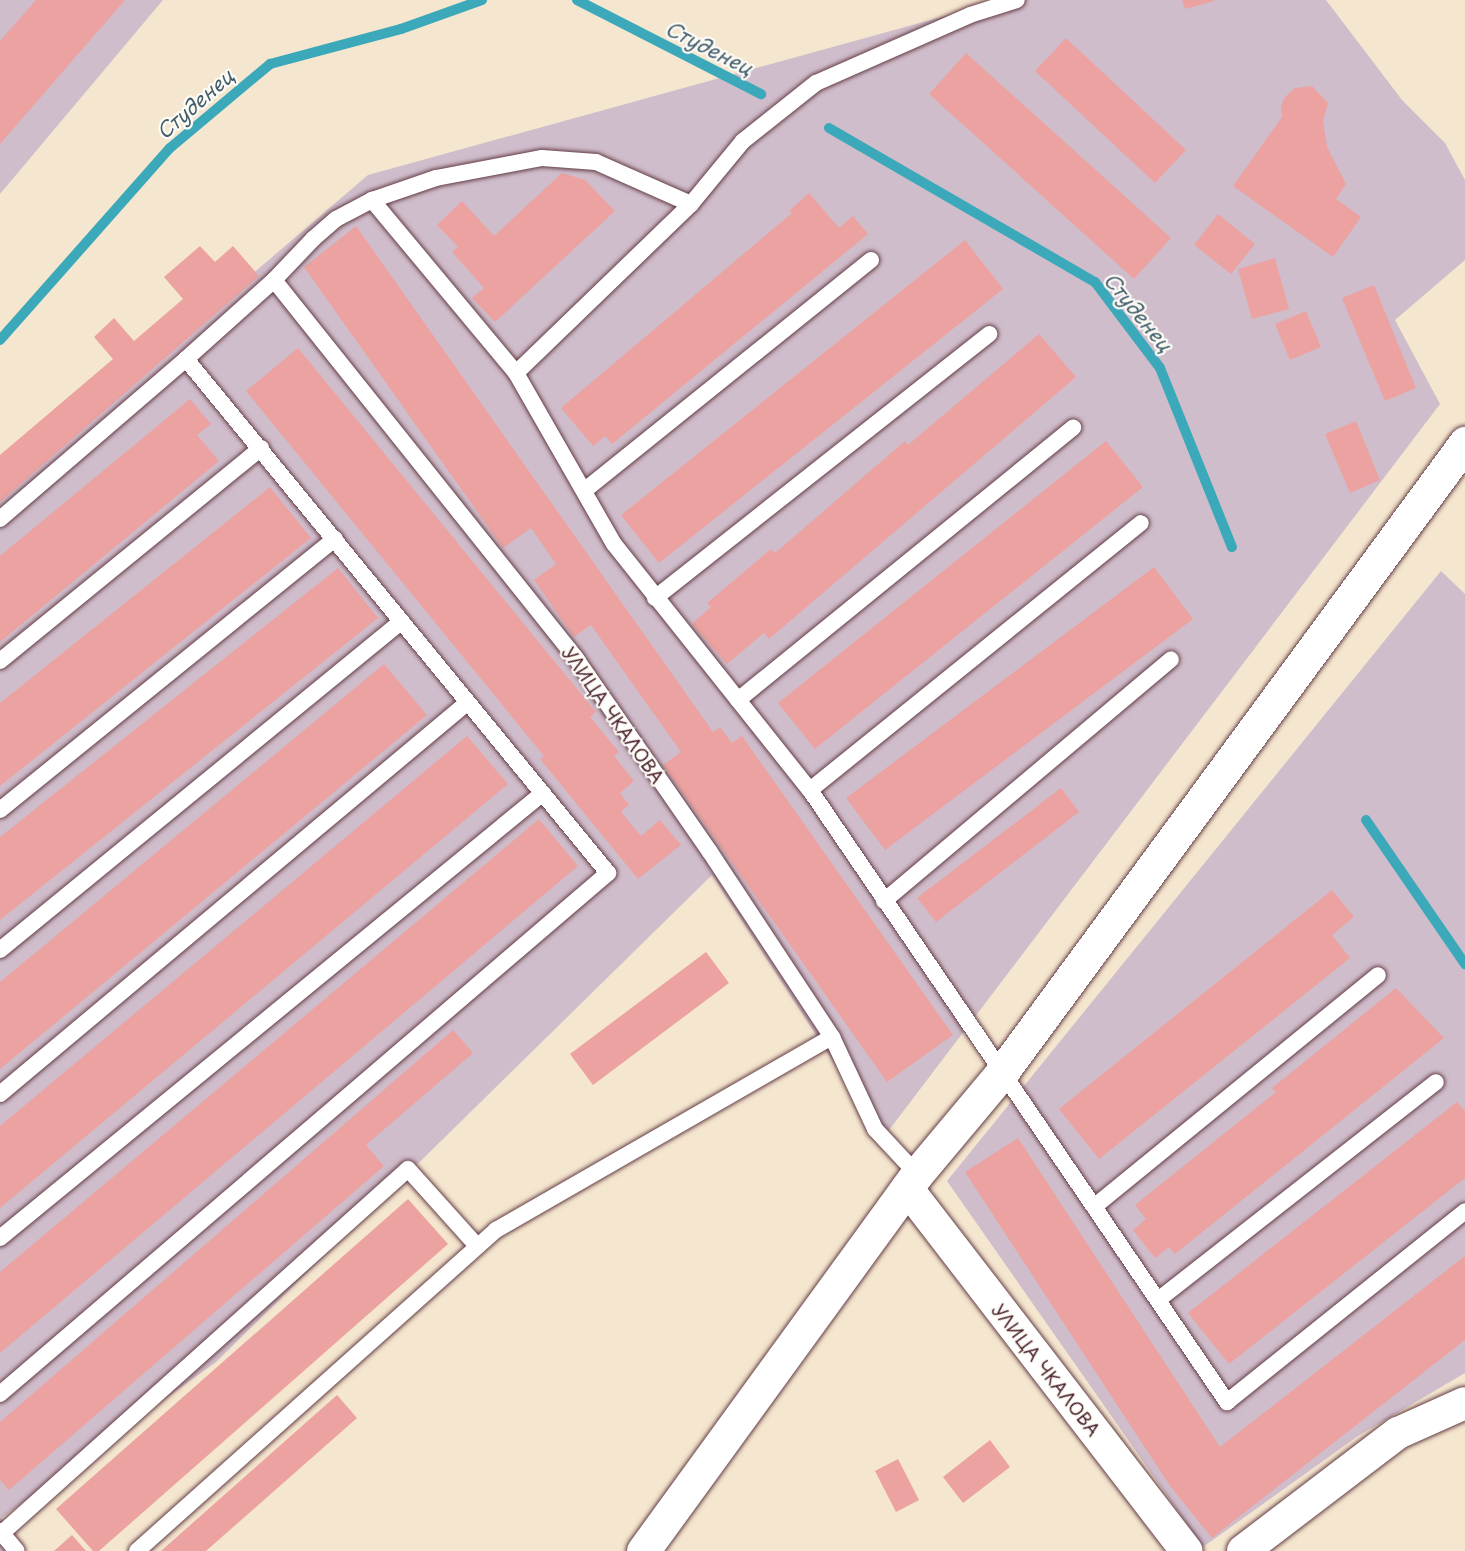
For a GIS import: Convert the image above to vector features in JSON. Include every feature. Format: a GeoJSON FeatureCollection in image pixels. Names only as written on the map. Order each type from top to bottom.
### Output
{"type":"FeatureCollection","features":[{"type":"Feature","properties":{"kind":"main road"},"geometry":{"type":"LineString","coordinates":[[643,1551],[912,1181],[1003,1071],[1465,443]]}},
{"type":"Feature","properties":{"kind":"street","name":"УЛИЦА ЧКАЛОВА"},"geometry":{"type":"LineString","coordinates":[[912,1181],[1187,1551]]}},
{"type":"Feature","properties":{"kind":"street"},"geometry":{"type":"LineString","coordinates":[[1243,1551],[1398,1433],[1465,1403]]}},
{"type":"Feature","properties":{"kind":"lane"},"geometry":{"type":"LineString","coordinates":[[516,373],[691,204],[743,141],[816,83],[970,15],[1017,0]]}},
{"type":"Feature","properties":{"kind":"lane"},"geometry":{"type":"LineString","coordinates":[[0,519],[186,359],[274,280],[336,219],[372,200],[436,178],[542,158],[596,162],[691,204]]}},
{"type":"Feature","properties":{"kind":"lane"},"geometry":{"type":"LineString","coordinates":[[372,200],[516,373],[614,544],[810,790],[1227,1402],[1465,1211]]}},
{"type":"Feature","properties":{"kind":"lane"},"geometry":{"type":"LineString","coordinates":[[585,490],[871,260]]}},
{"type":"Feature","properties":{"kind":"lane","name":"УЛИЦА ЧКАЛОВА"},"geometry":{"type":"LineString","coordinates":[[274,280],[577,660],[710,852],[832,1037],[875,1129],[912,1181]]}},
{"type":"Feature","properties":{"kind":"lane"},"geometry":{"type":"LineString","coordinates":[[655,598],[989,334]]}},
{"type":"Feature","properties":{"kind":"lane"},"geometry":{"type":"LineString","coordinates":[[0,1394],[608,873],[186,359]]}},
{"type":"Feature","properties":{"kind":"lane"},"geometry":{"type":"LineString","coordinates":[[738,700],[1073,428]]}},
{"type":"Feature","properties":{"kind":"lane"},"geometry":{"type":"LineString","coordinates":[[0,661],[261,448]]}},
{"type":"Feature","properties":{"kind":"lane"},"geometry":{"type":"LineString","coordinates":[[810,790],[1141,523]]}},
{"type":"Feature","properties":{"kind":"lane"},"geometry":{"type":"LineString","coordinates":[[0,810],[335,539]]}},
{"type":"Feature","properties":{"kind":"lane"},"geometry":{"type":"LineString","coordinates":[[0,951],[402,621]]}},
{"type":"Feature","properties":{"kind":"lane"},"geometry":{"type":"LineString","coordinates":[[884,901],[1171,659]]}},
{"type":"Feature","properties":{"kind":"lane"},"geometry":{"type":"LineString","coordinates":[[0,1094],[468,702]]}},
{"type":"Feature","properties":{"kind":"lane"},"geometry":{"type":"LineString","coordinates":[[0,1238],[543,793]]}},
{"type":"Feature","properties":{"kind":"lane"},"geometry":{"type":"LineString","coordinates":[[1095,1206],[1378,975]]}},
{"type":"Feature","properties":{"kind":"lane"},"geometry":{"type":"LineString","coordinates":[[137,1551],[496,1230],[832,1037]]}},
{"type":"Feature","properties":{"kind":"lane"},"geometry":{"type":"LineString","coordinates":[[1158,1300],[1436,1082]]}},
{"type":"Feature","properties":{"kind":"lane"},"geometry":{"type":"LineString","coordinates":[[17,1551],[1,1532],[408,1169],[477,1246]]}},
{"type":"Feature","properties":{"kind":"shaded area"},"geometry":{"type":"Polygon","coordinates":[[[0,0],[163,0],[0,194],[0,0]]]}},
{"type":"Feature","properties":{"kind":"shaded area"},"geometry":{"type":"Polygon","coordinates":[[[1003,0],[1326,0],[1402,100],[1445,143],[1465,180],[1465,260],[1395,320],[1440,404],[883,1138],[712,875],[216,1362],[1,1518],[26,1551],[0,1551],[0,490],[368,175],[1003,0]]]}},
{"type":"Feature","properties":{"kind":"shaded area"},"geometry":{"type":"Polygon","coordinates":[[[1441,571],[1465,594],[1465,1373],[1358,1436],[1203,1547],[947,1181],[1441,571]]]}},
{"type":"Feature","properties":{"kind":"building"},"geometry":{"type":"Polygon","coordinates":[[[36,0],[125,0],[0,144],[0,41],[36,0]]]}},
{"type":"Feature","properties":{"kind":"building"},"geometry":{"type":"Polygon","coordinates":[[[1182,0],[1214,0],[1214,1],[1185,9],[1182,0]]]}},
{"type":"Feature","properties":{"kind":"building"},"geometry":{"type":"Polygon","coordinates":[[[1066,38],[1186,150],[1155,183],[1035,71],[1066,38]]]}},
{"type":"Feature","properties":{"kind":"building"},"geometry":{"type":"Polygon","coordinates":[[[966,53],[1171,238],[1134,279],[929,94],[966,53]]]}},
{"type":"Feature","properties":{"kind":"building"},"geometry":{"type":"Polygon","coordinates":[[[1312,86],[1328,103],[1323,121],[1327,147],[1346,184],[1336,199],[1361,217],[1333,257],[1233,186],[1282,117],[1281,106],[1285,97],[1295,88],[1312,86]]]}},
{"type":"Feature","properties":{"kind":"building"},"geometry":{"type":"Polygon","coordinates":[[[562,173],[585,180],[615,211],[495,322],[472,298],[484,288],[452,252],[458,247],[437,225],[462,201],[494,236],[562,173]]]}},
{"type":"Feature","properties":{"kind":"building"},"geometry":{"type":"Polygon","coordinates":[[[809,193],[839,228],[853,216],[868,234],[612,444],[605,436],[593,446],[561,408],[792,213],[789,211],[809,193]]]}},
{"type":"Feature","properties":{"kind":"building"},"geometry":{"type":"Polygon","coordinates":[[[1218,214],[1255,244],[1231,274],[1194,245],[1218,214]]]}},
{"type":"Feature","properties":{"kind":"building"},"geometry":{"type":"Polygon","coordinates":[[[356,226],[713,732],[720,727],[732,743],[742,736],[953,1035],[887,1082],[663,765],[681,752],[591,625],[574,637],[534,580],[556,564],[531,528],[503,548],[304,267],[356,226]]]}},
{"type":"Feature","properties":{"kind":"building"},"geometry":{"type":"Polygon","coordinates":[[[965,240],[1003,289],[659,563],[621,515],[965,240]]]}},
{"type":"Feature","properties":{"kind":"building"},"geometry":{"type":"Polygon","coordinates":[[[200,246],[215,262],[233,246],[259,276],[0,502],[0,455],[113,359],[94,337],[114,318],[134,341],[183,299],[164,277],[200,246]]]}},
{"type":"Feature","properties":{"kind":"building"},"geometry":{"type":"Polygon","coordinates":[[[1275,258],[1289,309],[1252,319],[1238,269],[1275,258]]]}},
{"type":"Feature","properties":{"kind":"building"},"geometry":{"type":"Polygon","coordinates":[[[1374,285],[1416,388],[1385,401],[1342,298],[1374,285]]]}},
{"type":"Feature","properties":{"kind":"building"},"geometry":{"type":"Polygon","coordinates":[[[1306,311],[1321,347],[1290,360],[1275,324],[1306,311]]]}},
{"type":"Feature","properties":{"kind":"building"},"geometry":{"type":"Polygon","coordinates":[[[1039,334],[1076,377],[769,639],[764,633],[727,664],[692,624],[711,607],[707,603],[771,549],[775,553],[905,441],[908,445],[1039,334]]]}},
{"type":"Feature","properties":{"kind":"building"},"geometry":{"type":"Polygon","coordinates":[[[298,348],[596,712],[590,717],[619,752],[614,756],[634,781],[620,793],[629,805],[621,812],[641,836],[660,820],[681,845],[638,879],[540,759],[544,756],[246,391],[298,348]]]}},
{"type":"Feature","properties":{"kind":"building"},"geometry":{"type":"Polygon","coordinates":[[[190,399],[211,424],[197,435],[219,461],[0,642],[0,556],[190,399]]]}},
{"type":"Feature","properties":{"kind":"building"},"geometry":{"type":"Polygon","coordinates":[[[1356,421],[1380,480],[1350,493],[1325,434],[1356,421]]]}},
{"type":"Feature","properties":{"kind":"building"},"geometry":{"type":"Polygon","coordinates":[[[1106,441],[1143,487],[815,749],[778,703],[1106,441]]]}},
{"type":"Feature","properties":{"kind":"building"},"geometry":{"type":"Polygon","coordinates":[[[270,487],[311,538],[0,786],[0,703],[270,487]]]}},
{"type":"Feature","properties":{"kind":"building"},"geometry":{"type":"Polygon","coordinates":[[[1154,567],[1193,619],[885,850],[846,798],[1154,567]]]}},
{"type":"Feature","properties":{"kind":"building"},"geometry":{"type":"Polygon","coordinates":[[[338,568],[378,618],[0,920],[0,837],[338,568]]]}},
{"type":"Feature","properties":{"kind":"building"},"geometry":{"type":"Polygon","coordinates":[[[384,664],[427,715],[0,1069],[0,982],[384,664]]]}},
{"type":"Feature","properties":{"kind":"building"},"geometry":{"type":"Polygon","coordinates":[[[467,736],[508,784],[0,1208],[0,1126],[467,736]]]}},
{"type":"Feature","properties":{"kind":"building"},"geometry":{"type":"Polygon","coordinates":[[[1061,788],[1079,812],[936,922],[917,898],[1061,788]]]}},
{"type":"Feature","properties":{"kind":"building"},"geometry":{"type":"Polygon","coordinates":[[[539,819],[578,866],[0,1353],[0,1272],[539,819]]]}},
{"type":"Feature","properties":{"kind":"building"},"geometry":{"type":"Polygon","coordinates":[[[1332,890],[1354,917],[1332,935],[1350,958],[1099,1159],[1059,1109],[1332,890]]]}},
{"type":"Feature","properties":{"kind":"building"},"geometry":{"type":"Polygon","coordinates":[[[706,952],[729,983],[593,1085],[570,1054],[706,952]]]}},
{"type":"Feature","properties":{"kind":"building"},"geometry":{"type":"Polygon","coordinates":[[[1396,988],[1444,1038],[1175,1254],[1169,1247],[1155,1258],[1133,1230],[1146,1219],[1135,1205],[1276,1092],[1272,1088],[1396,988]]]}},
{"type":"Feature","properties":{"kind":"building"},"geometry":{"type":"Polygon","coordinates":[[[453,1030],[473,1053],[366,1145],[384,1166],[9,1490],[0,1480],[0,1422],[453,1030]]]}},
{"type":"Feature","properties":{"kind":"building"},"geometry":{"type":"Polygon","coordinates":[[[1457,1102],[1465,1111],[1465,1178],[1229,1364],[1188,1313],[1457,1102]]]}},
{"type":"Feature","properties":{"kind":"building"},"geometry":{"type":"Polygon","coordinates":[[[1018,1138],[1220,1447],[1465,1256],[1465,1340],[1212,1538],[1170,1486],[965,1172],[1018,1138]]]}},
{"type":"Feature","properties":{"kind":"building"},"geometry":{"type":"Polygon","coordinates":[[[408,1199],[448,1244],[99,1551],[93,1551],[56,1509],[408,1199]]]}},
{"type":"Feature","properties":{"kind":"building"},"geometry":{"type":"Polygon","coordinates":[[[337,1395],[357,1418],[206,1551],[161,1551],[337,1395]]]}},
{"type":"Feature","properties":{"kind":"building"},"geometry":{"type":"Polygon","coordinates":[[[990,1440],[1010,1467],[963,1503],[943,1477],[990,1440]]]}},
{"type":"Feature","properties":{"kind":"building"},"geometry":{"type":"Polygon","coordinates":[[[898,1459],[919,1500],[896,1512],[875,1471],[898,1459]]]}},
{"type":"Feature","properties":{"kind":"building"},"geometry":{"type":"Polygon","coordinates":[[[72,1535],[86,1551],[54,1551],[72,1535]]]}},
{"type":"Feature","properties":{"kind":"waterway","name":"Студенец"},"geometry":{"type":"LineString","coordinates":[[0,340],[170,148],[270,64],[401,29],[482,0]]}},
{"type":"Feature","properties":{"kind":"waterway","name":"Студенец"},"geometry":{"type":"LineString","coordinates":[[577,0],[761,94]]}},
{"type":"Feature","properties":{"kind":"waterway","name":"Студенец"},"geometry":{"type":"LineString","coordinates":[[829,128],[1095,282],[1160,368],[1232,547]]}},
{"type":"Feature","properties":{"kind":"waterway","name":"Студенец"},"geometry":{"type":"LineString","coordinates":[[1366,820],[1465,964]]}}]}
